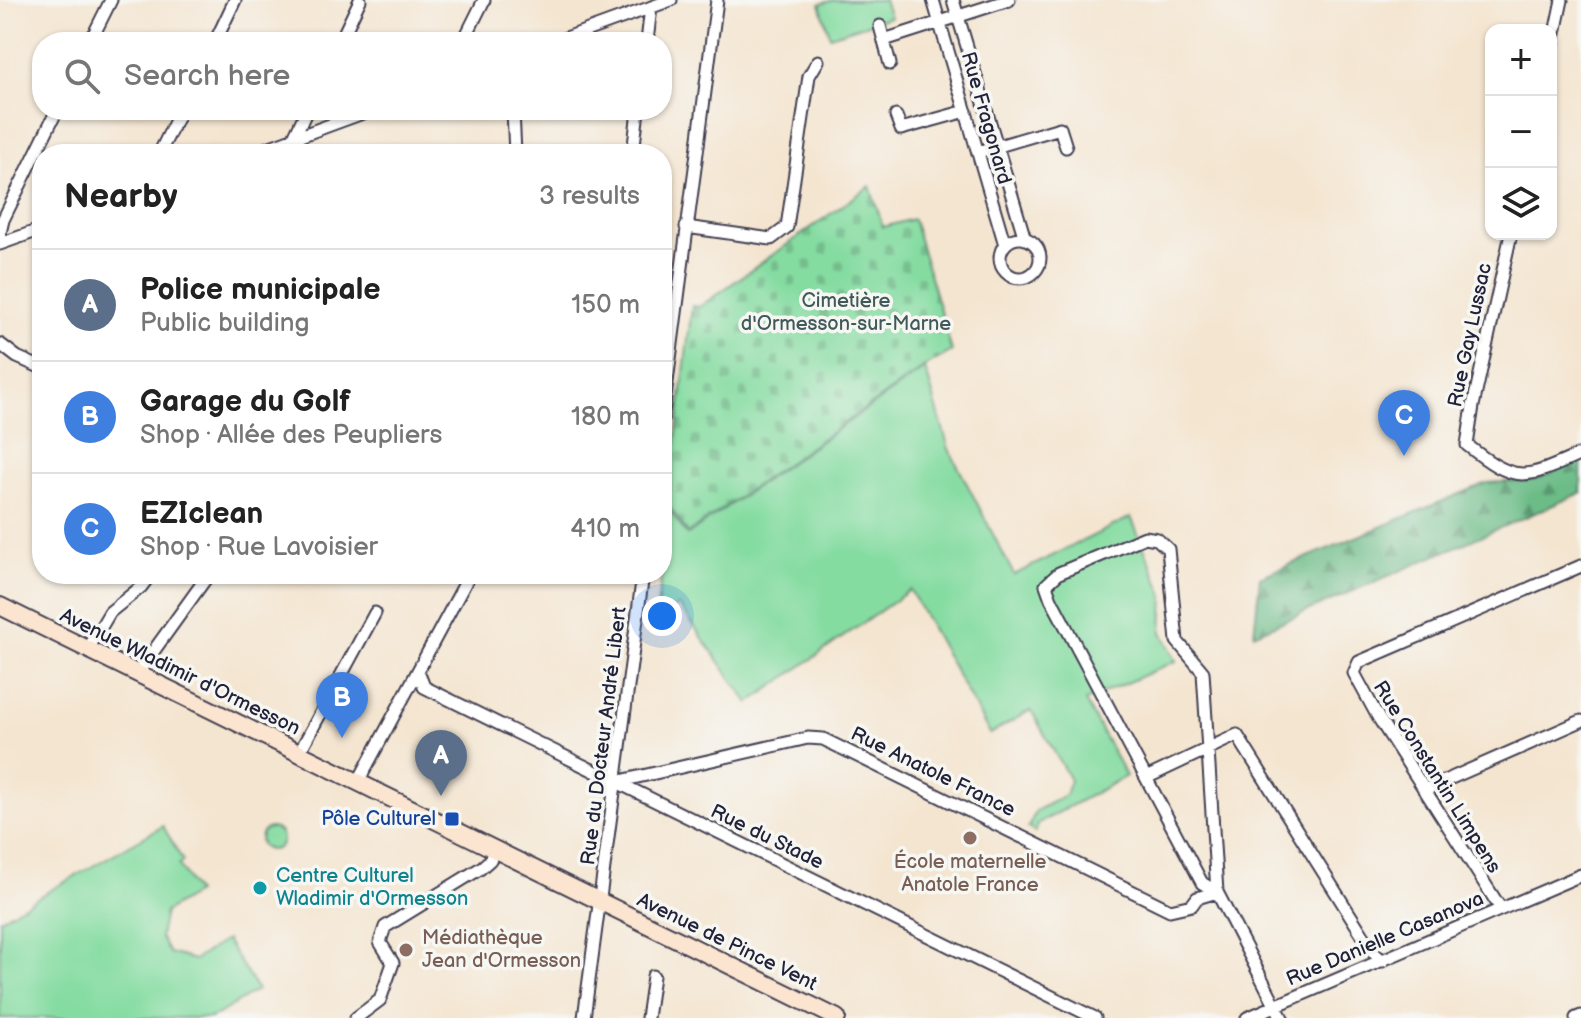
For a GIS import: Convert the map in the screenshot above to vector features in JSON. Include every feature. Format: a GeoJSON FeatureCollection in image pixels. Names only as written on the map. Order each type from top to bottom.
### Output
{"type":"FeatureCollection","features":[{"type":"Feature","properties":{"kind":"main road","name":"Avenue Wladimir d'Ormesson"},"geometry":{"type":"LineString","coordinates":[[0,606],[600,902]]}},
{"type":"Feature","properties":{"kind":"main road","name":"Avenue de Pince Vent"},"geometry":{"type":"LineString","coordinates":[[600,902],[837,1018]]}},
{"type":"Feature","properties":{"kind":"street"},"geometry":{"type":"LineString","coordinates":[[95,32],[111,0]]}},
{"type":"Feature","properties":{"kind":"street"},"geometry":{"type":"LineString","coordinates":[[220,32],[235,0]]}},
{"type":"Feature","properties":{"kind":"street"},"geometry":{"type":"LineString","coordinates":[[345,32],[360,0]]}},
{"type":"Feature","properties":{"kind":"street"},"geometry":{"type":"LineString","coordinates":[[468,32],[484,0]]}},
{"type":"Feature","properties":{"kind":"street"},"geometry":{"type":"LineString","coordinates":[[582,32],[671,0]]}},
{"type":"Feature","properties":{"kind":"street"},"geometry":{"type":"LineString","coordinates":[[672,340],[717,0]]}},
{"type":"Feature","properties":{"kind":"street","name":"Rue Fragonard"},"geometry":{"type":"LineString","coordinates":[[933,0],[1005,245],[1001,254],[1003,270],[1014,278],[1022,279],[1031,275],[1040,263],[1038,249],[1025,239],[953,0]]}},
{"type":"Feature","properties":{"kind":"street"},"geometry":{"type":"LineString","coordinates":[[884,40],[1009,0]]}},
{"type":"Feature","properties":{"kind":"street"},"geometry":{"type":"LineString","coordinates":[[1557,24],[1562,0]]}},
{"type":"Feature","properties":{"kind":"street"},"geometry":{"type":"LineString","coordinates":[[648,32],[651,7]]}},
{"type":"Feature","properties":{"kind":"street"},"geometry":{"type":"LineString","coordinates":[[880,26],[890,64]]}},
{"type":"Feature","properties":{"kind":"street"},"geometry":{"type":"LineString","coordinates":[[686,227],[771,239],[787,227],[809,76],[818,61]]}},
{"type":"Feature","properties":{"kind":"street"},"geometry":{"type":"LineString","coordinates":[[896,116],[901,129],[966,111]]}},
{"type":"Feature","properties":{"kind":"street"},"geometry":{"type":"LineString","coordinates":[[40,144],[52,120]]}},
{"type":"Feature","properties":{"kind":"street"},"geometry":{"type":"LineString","coordinates":[[164,144],[176,120]]}},
{"type":"Feature","properties":{"kind":"street"},"geometry":{"type":"LineString","coordinates":[[293,139],[302,120]]}},
{"type":"Feature","properties":{"kind":"street"},"geometry":{"type":"LineString","coordinates":[[279,144],[344,120]]}},
{"type":"Feature","properties":{"kind":"street"},"geometry":{"type":"LineString","coordinates":[[513,120],[515,144]]}},
{"type":"Feature","properties":{"kind":"street"},"geometry":{"type":"LineString","coordinates":[[634,144],[637,120]]}},
{"type":"Feature","properties":{"kind":"street"},"geometry":{"type":"LineString","coordinates":[[978,152],[1060,128],[1066,147]]}},
{"type":"Feature","properties":{"kind":"street"},"geometry":{"type":"LineString","coordinates":[[0,233],[3,220],[32,161]]}},
{"type":"Feature","properties":{"kind":"street"},"geometry":{"type":"LineString","coordinates":[[0,244],[32,233]]}},
{"type":"Feature","properties":{"kind":"street"},"geometry":{"type":"LineString","coordinates":[[1005,245],[1018,238],[1025,239]]}},
{"type":"Feature","properties":{"kind":"street","name":"Rue Gay Lussac"},"geometry":{"type":"LineString","coordinates":[[1510,240],[1467,445],[1493,465],[1513,475],[1542,471],[1581,454]]}},
{"type":"Feature","properties":{"kind":"street"},"geometry":{"type":"LineString","coordinates":[[0,344],[17,357],[32,362]]}},
{"type":"Feature","properties":{"kind":"street"},"geometry":{"type":"LineString","coordinates":[[1217,892],[1202,883],[1046,585],[1059,573],[1145,537],[1157,539],[1168,549],[1177,641],[1203,672],[1217,892],[1282,1018]]}},
{"type":"Feature","properties":{"kind":"street","name":"Rue Constantin Limpens"},"geometry":{"type":"LineString","coordinates":[[1501,909],[1358,685],[1354,673],[1359,662],[1581,566]]}},
{"type":"Feature","properties":{"kind":"street"},"geometry":{"type":"LineString","coordinates":[[88,649],[110,612],[143,584]]}},
{"type":"Feature","properties":{"kind":"street"},"geometry":{"type":"LineString","coordinates":[[137,674],[202,584]]}},
{"type":"Feature","properties":{"kind":"street"},"geometry":{"type":"LineString","coordinates":[[358,782],[465,584]]}},
{"type":"Feature","properties":{"kind":"street","name":"Rue du Docteur André Libert"},"geometry":{"type":"LineString","coordinates":[[584,1018],[642,584]]}},
{"type":"Feature","properties":{"kind":"street"},"geometry":{"type":"LineString","coordinates":[[299,753],[375,613]]}},
{"type":"Feature","properties":{"kind":"street"},"geometry":{"type":"LineString","coordinates":[[406,692],[424,687],[418,671]]}},
{"type":"Feature","properties":{"kind":"street","name":"Rue du Stade"},"geometry":{"type":"LineString","coordinates":[[424,687],[1095,1018]]}},
{"type":"Feature","properties":{"kind":"street"},"geometry":{"type":"LineString","coordinates":[[1424,790],[1581,721]]}},
{"type":"Feature","properties":{"kind":"street"},"geometry":{"type":"LineString","coordinates":[[1146,778],[1237,735],[1374,953],[1383,961]]}},
{"type":"Feature","properties":{"kind":"street","name":"Rue Anatole France"},"geometry":{"type":"LineString","coordinates":[[616,782],[808,738],[823,739],[1170,910],[1192,905],[1197,898],[1217,892]]}},
{"type":"Feature","properties":{"kind":"street"},"geometry":{"type":"LineString","coordinates":[[356,1018],[380,1000],[393,963],[380,942],[385,927],[481,868],[490,860],[495,849]]}},
{"type":"Feature","properties":{"kind":"street","name":"Rue Danielle Casanova"},"geometry":{"type":"LineString","coordinates":[[1247,1018],[1581,875]]}},
{"type":"Feature","properties":{"kind":"street"},"geometry":{"type":"LineString","coordinates":[[647,1018],[653,976]]}},
{"type":"Feature","properties":{"kind":"green space"},"geometry":{"type":"Polygon","coordinates":[[[834,0],[884,0],[890,17],[830,36],[820,4],[834,0]]]}},
{"type":"Feature","properties":{"kind":"green space","name":"Cimetière d'Ormesson-sur-Marne"},"geometry":{"type":"Polygon","coordinates":[[[870,186],[883,227],[913,219],[952,351],[926,366],[688,533],[672,511],[672,472],[692,306],[699,307],[870,186]]]}},
{"type":"Feature","properties":{"kind":"green space"},"geometry":{"type":"Polygon","coordinates":[[[925,368],[949,449],[1014,575],[1131,517],[1164,595],[1162,632],[1176,661],[1085,701],[1126,776],[1039,823],[1035,832],[1028,828],[1036,811],[1065,795],[1070,780],[1031,710],[990,734],[910,590],[749,703],[679,605],[655,621],[660,584],[672,584],[672,514],[687,535],[925,368]]]}},
{"type":"Feature","properties":{"kind":"green space"},"geometry":{"type":"Polygon","coordinates":[[[1581,460],[1581,493],[1254,634],[1260,577],[1486,483],[1535,480],[1581,460]]]}},
{"type":"Feature","properties":{"kind":"green space"},"geometry":{"type":"Polygon","coordinates":[[[163,826],[183,861],[179,865],[196,893],[165,912],[160,937],[169,953],[194,960],[226,940],[257,990],[212,1018],[0,1018],[0,919],[163,826]]]}},
{"type":"Feature","properties":{"kind":"green space"},"geometry":{"type":"Polygon","coordinates":[[[267,828],[275,828],[282,839],[275,850],[267,850],[260,843],[260,835],[267,828]]]}},
{"type":"Feature","properties":{"kind":"place","name":"EZIclean"},"geometry":{"type":"Point","coordinates":[1404,456]}},
{"type":"Feature","properties":{"kind":"place","name":"Garage du Golf"},"geometry":{"type":"Point","coordinates":[342,738]}},
{"type":"Feature","properties":{"kind":"place","name":"Police municipale"},"geometry":{"type":"Point","coordinates":[441,796]}},
{"type":"Feature","properties":{"kind":"place","name":"Pôle Culturel"},"geometry":{"type":"Point","coordinates":[452,819]}},
{"type":"Feature","properties":{"kind":"place","name":"École maternelle Anatole France"},"geometry":{"type":"Point","coordinates":[970,838]}},
{"type":"Feature","properties":{"kind":"place","name":"Centre Culturel Wladimir d'Ormesson"},"geometry":{"type":"Point","coordinates":[260,888]}},
{"type":"Feature","properties":{"kind":"place","name":"Médiathèque Jean d'Ormesson"},"geometry":{"type":"Point","coordinates":[406,950]}}]}
